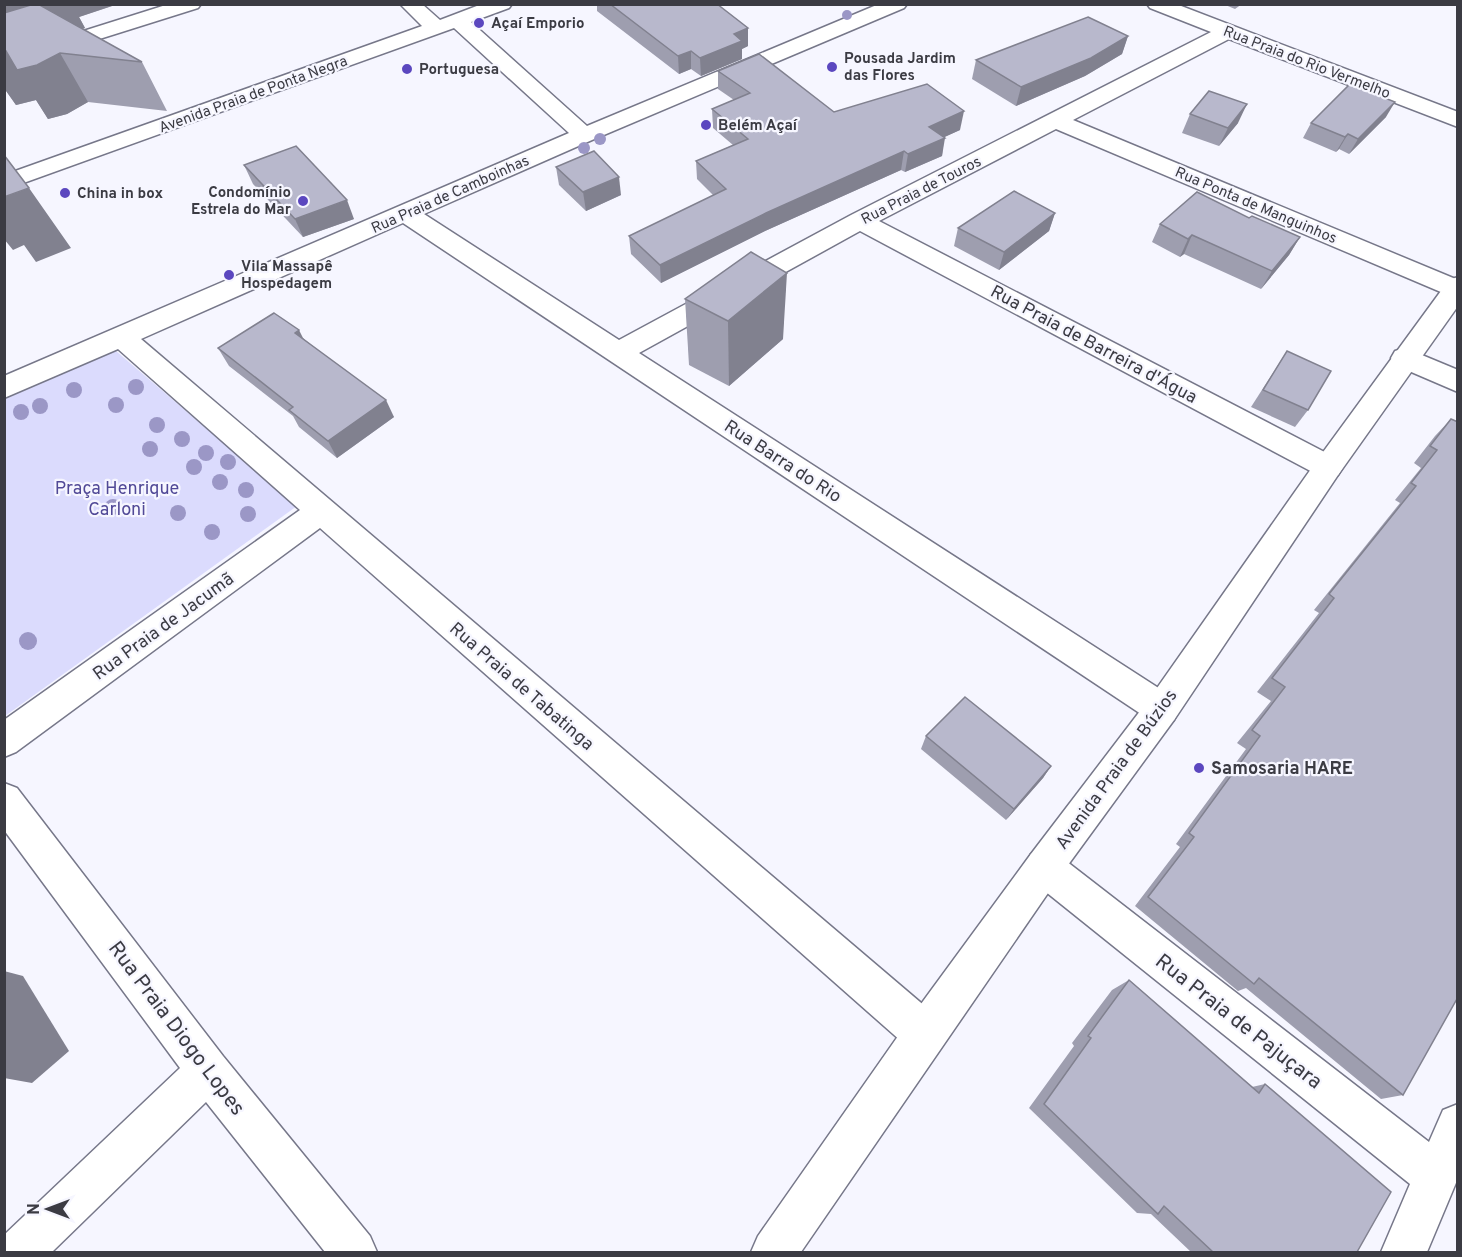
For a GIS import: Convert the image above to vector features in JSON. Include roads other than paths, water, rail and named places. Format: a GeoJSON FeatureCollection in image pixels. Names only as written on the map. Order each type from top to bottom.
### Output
{"type":"FeatureCollection","features":[{"type":"Feature","properties":{"kind":"street"},"geometry":{"type":"LineString","coordinates":[[4,63],[190,4]]}},
{"type":"Feature","properties":{"kind":"street"},"geometry":{"type":"LineString","coordinates":[[410,4],[448,24],[584,135]]}},
{"type":"Feature","properties":{"kind":"street","name":"Avenida Praia de Ponta Negra"},"geometry":{"type":"LineString","coordinates":[[9,174],[502,4]]}},
{"type":"Feature","properties":{"kind":"street","name":"Rua Praia de Camboinhas"},"geometry":{"type":"LineString","coordinates":[[4,388],[584,135],[897,4]]}},
{"type":"Feature","properties":{"kind":"street","name":"Rua Praia do Rio Vermelho"},"geometry":{"type":"LineString","coordinates":[[1156,4],[1458,120]]}},
{"type":"Feature","properties":{"kind":"street","name":"Rua Praia de Touros"},"geometry":{"type":"LineString","coordinates":[[617,353],[860,220],[1228,31]]}},
{"type":"Feature","properties":{"kind":"street","name":"Rua Ponta de Manguinhos"},"geometry":{"type":"LineString","coordinates":[[1056,121],[1456,287]]}},
{"type":"Feature","properties":{"kind":"street","name":"Rua Barra do Rio"},"geometry":{"type":"LineString","coordinates":[[405,213],[1162,709]]}},
{"type":"Feature","properties":{"kind":"street","name":"Rua Praia de Barreira d'Água"},"geometry":{"type":"LineString","coordinates":[[860,220],[1328,467]]}},
{"type":"Feature","properties":{"kind":"street","name":"Avenida Praia de Búzios"},"geometry":{"type":"LineString","coordinates":[[774,1252],[1044,867],[1162,709],[1328,467],[1456,287]]}},
{"type":"Feature","properties":{"kind":"street","name":"Rua Praia de Tabatinga"},"geometry":{"type":"LineString","coordinates":[[120,337],[925,1035]]}},
{"type":"Feature","properties":{"kind":"street"},"geometry":{"type":"LineString","coordinates":[[1405,358],[1458,382]]}},
{"type":"Feature","properties":{"kind":"street","name":"Rua Praia de Jacumã"},"geometry":{"type":"LineString","coordinates":[[4,741],[321,511]]}},
{"type":"Feature","properties":{"kind":"street","name":"Rua Praia Diogo Lopes"},"geometry":{"type":"LineString","coordinates":[[4,800],[208,1071],[354,1252]]}},
{"type":"Feature","properties":{"kind":"street","name":"Rua Praia de Pajuçara"},"geometry":{"type":"LineString","coordinates":[[1044,867],[1435,1175]]}},
{"type":"Feature","properties":{"kind":"street"},"geometry":{"type":"LineString","coordinates":[[20,1252],[208,1071]]}},
{"type":"Feature","properties":{"kind":"street"},"geometry":{"type":"LineString","coordinates":[[1404,1252],[1458,1125]]}},
{"type":"Feature","properties":{"kind":"place","name":"Açaí Emporio"},"geometry":{"type":"Point","coordinates":[479,23]}},
{"type":"Feature","properties":{"kind":"place","name":"Pousada Jardim das Flores"},"geometry":{"type":"Point","coordinates":[832,67]}},
{"type":"Feature","properties":{"kind":"place","name":"Portuguesa"},"geometry":{"type":"Point","coordinates":[407,69]}},
{"type":"Feature","properties":{"kind":"place","name":"Belém Açaí"},"geometry":{"type":"Point","coordinates":[706,125]}},
{"type":"Feature","properties":{"kind":"place","name":"China in box"},"geometry":{"type":"Point","coordinates":[65,193]}},
{"type":"Feature","properties":{"kind":"place","name":"Condomínio Estrela do Mar"},"geometry":{"type":"Point","coordinates":[303,201]}},
{"type":"Feature","properties":{"kind":"place","name":"Vila Massapê Hospedagem"},"geometry":{"type":"Point","coordinates":[229,275]}},
{"type":"Feature","properties":{"kind":"place","name":"Samosaria HARE"},"geometry":{"type":"Point","coordinates":[1199,768]}},
{"type":"Feature","properties":{"kind":"park label","name":"Praça Henrique Carloni"},"geometry":{"type":"Point","coordinates":[117,498]}}]}
